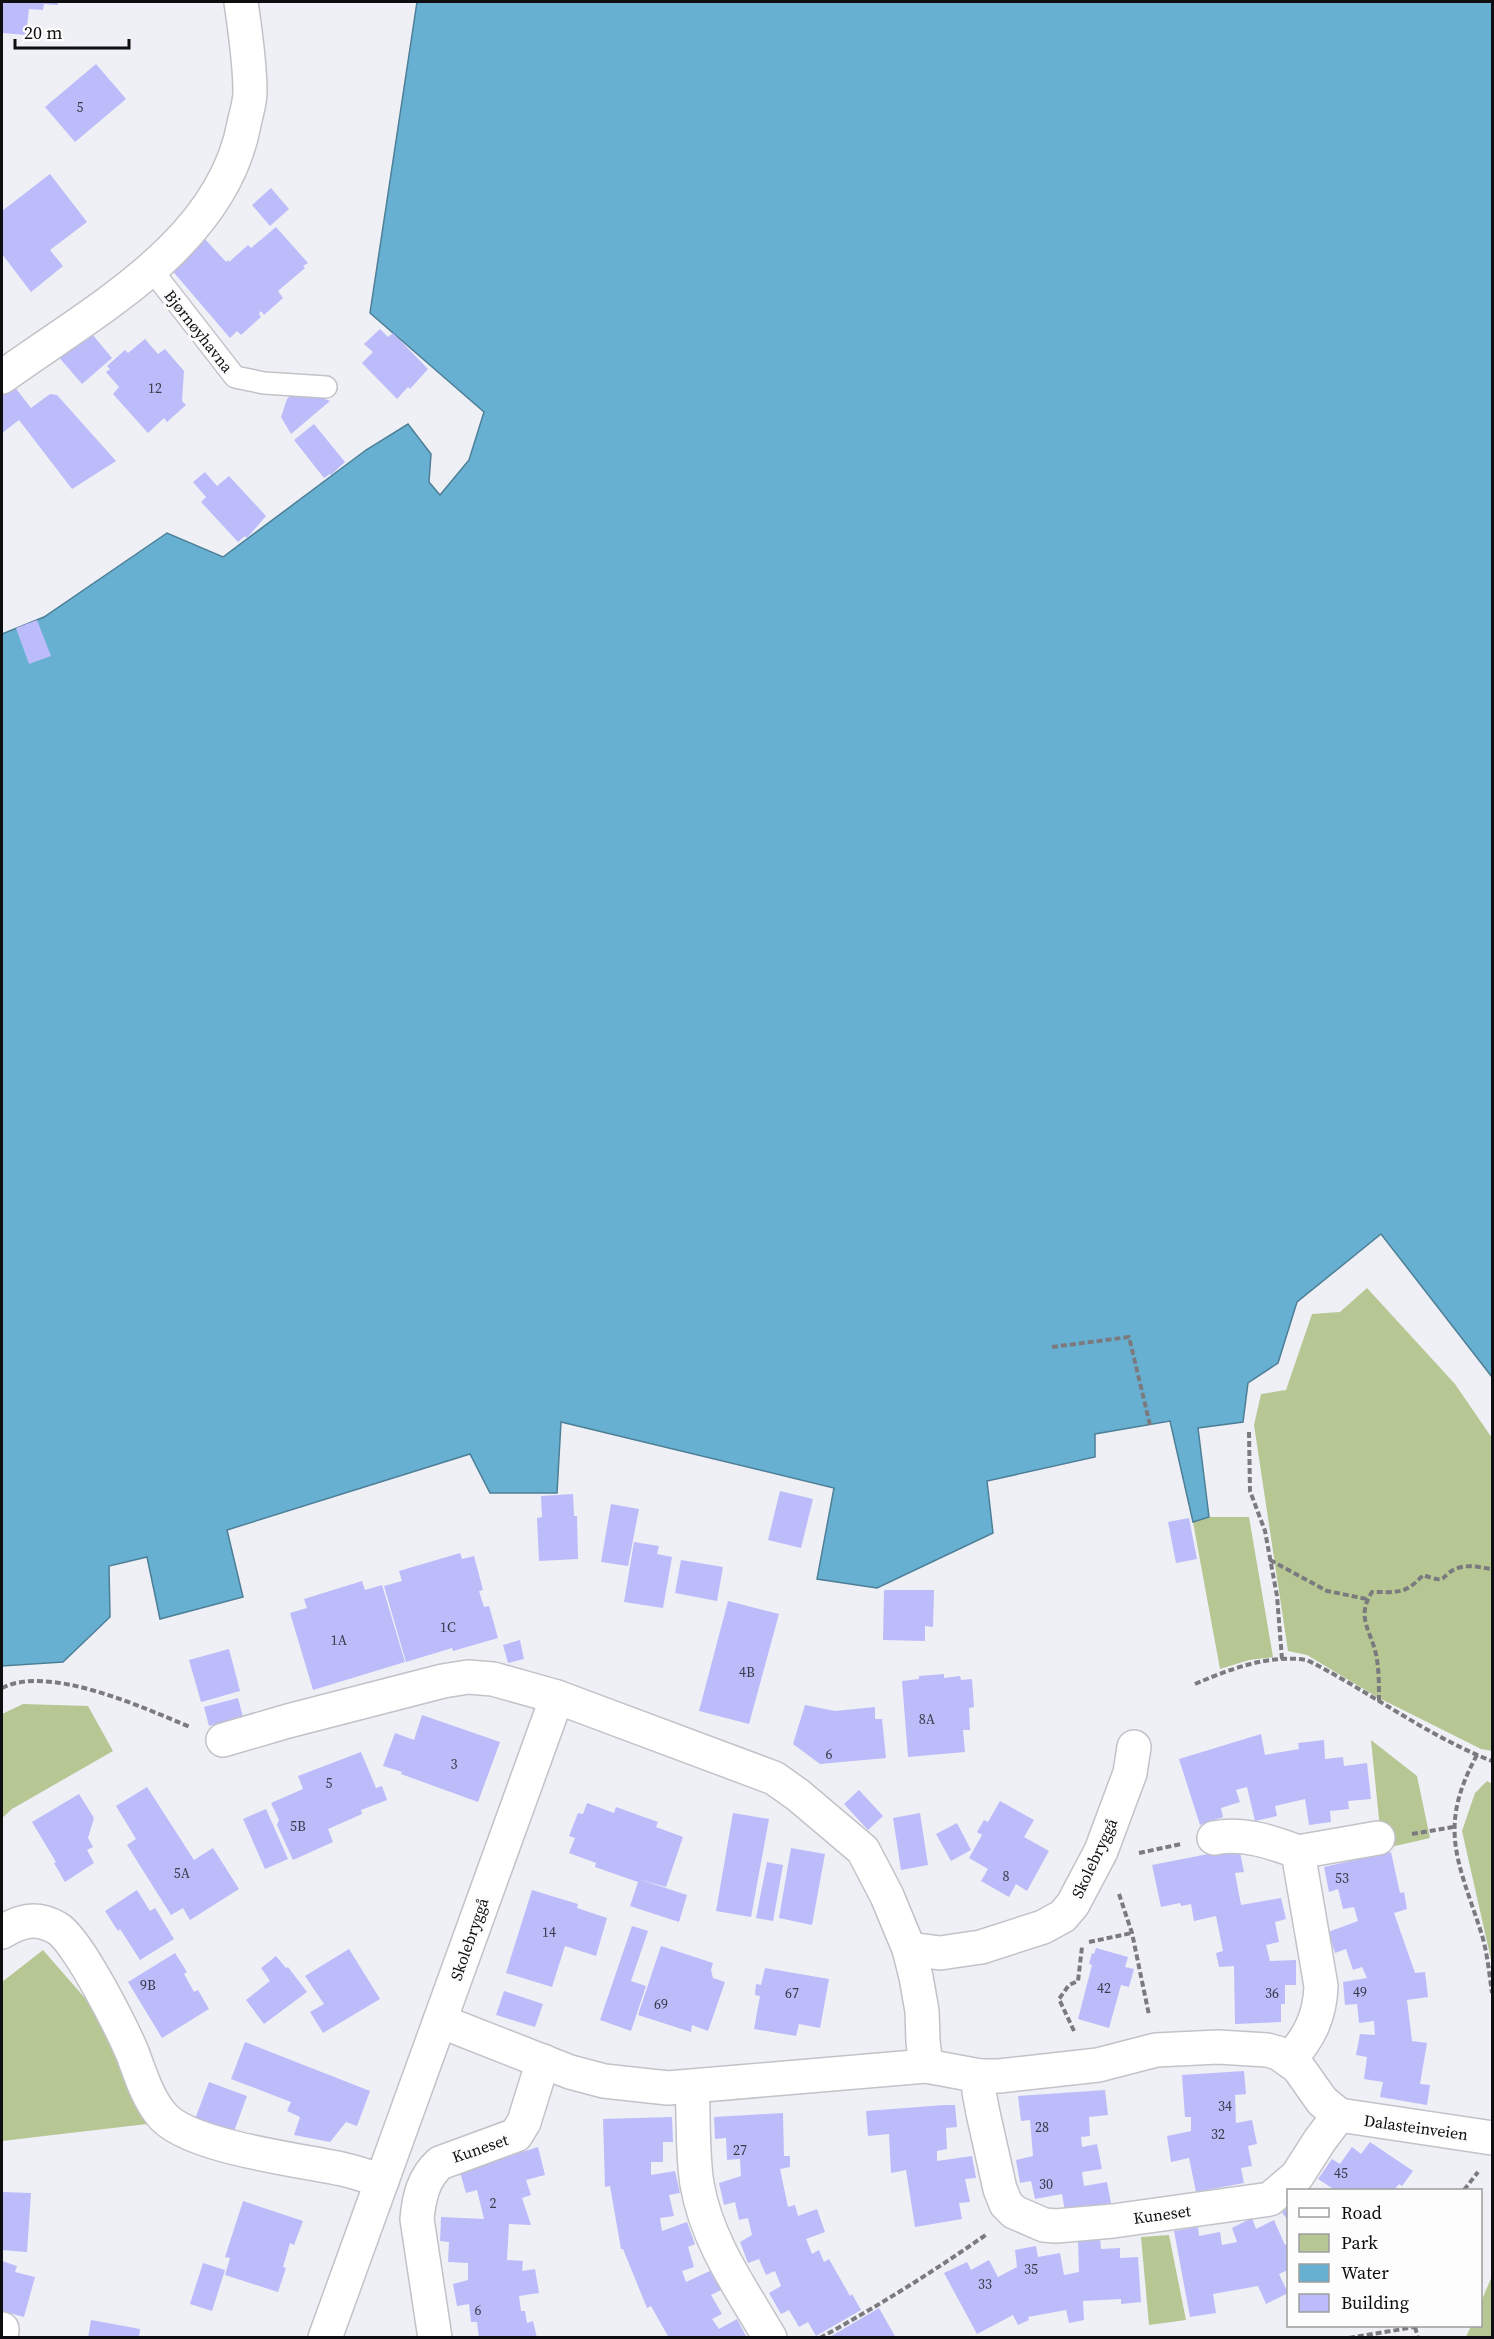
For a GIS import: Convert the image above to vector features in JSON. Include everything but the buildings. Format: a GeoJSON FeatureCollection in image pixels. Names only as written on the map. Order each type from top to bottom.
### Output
{"type":"FeatureCollection","features":[{"type":"Feature","properties":{"kind":"street"},"geometry":{"type":"LineString","coordinates":[[2,377],[151,270],[197,223],[232,167],[243,132],[250,94],[241,2]]}},
{"type":"Feature","properties":{"kind":"street"},"geometry":{"type":"LineString","coordinates":[[223,1740],[288,1720],[422,1686],[468,1677],[494,1678],[557,1697],[774,1778],[798,1795],[863,1850],[887,1896],[909,1949],[922,2011],[926,2066]]}},
{"type":"Feature","properties":{"kind":"street","name":"Skolebryggå"},"geometry":{"type":"LineString","coordinates":[[325,2337],[557,1697]]}},
{"type":"Feature","properties":{"kind":"street","name":"Skolebryggå"},"geometry":{"type":"LineString","coordinates":[[909,1949],[940,1953],[981,1947],[1043,1928],[1063,1916],[1073,1904],[1101,1851],[1130,1773],[1134,1747]]}},
{"type":"Feature","properties":{"kind":"street"},"geometry":{"type":"LineString","coordinates":[[1214,1838],[1230,1835],[1245,1837],[1298,1852],[1378,1839]]}},
{"type":"Feature","properties":{"kind":"street"},"geometry":{"type":"LineString","coordinates":[[1289,2060],[1308,2037],[1315,2024],[1320,2004],[1321,1986],[1298,1852]]}},
{"type":"Feature","properties":{"kind":"street"},"geometry":{"type":"LineString","coordinates":[[2,1932],[18,1922],[30,1921],[57,1928],[67,1936],[85,1961],[128,2042],[152,2101],[162,2116],[180,2129],[205,2139],[255,2152],[345,2169],[382,2181]]}},
{"type":"Feature","properties":{"kind":"street"},"geometry":{"type":"LineString","coordinates":[[440,2021],[570,2072],[604,2081],[668,2088],[692,2088],[926,2066],[980,2076],[1098,2065],[1156,2050],[1218,2047],[1268,2050],[1278,2053],[1298,2067],[1322,2101],[1339,2115]]}},
{"type":"Feature","properties":{"kind":"street","name":"Kuneset"},"geometry":{"type":"LineString","coordinates":[[435,2337],[417,2219],[419,2200],[425,2182],[431,2170],[440,2163],[516,2135],[524,2122],[543,2061]]}},
{"type":"Feature","properties":{"kind":"street"},"geometry":{"type":"LineString","coordinates":[[980,2076],[979,2092],[1000,2190],[1006,2204],[1014,2212]]}},
{"type":"Feature","properties":{"kind":"street"},"geometry":{"type":"LineString","coordinates":[[692,2088],[697,2183],[705,2215],[718,2249],[770,2337]]}},
{"type":"Feature","properties":{"kind":"street","name":"Kuneset"},"geometry":{"type":"LineString","coordinates":[[1014,2212],[1044,2225],[1056,2226],[1148,2217],[1270,2199],[1297,2176],[1339,2115]]}},
{"type":"Feature","properties":{"kind":"street","name":"Dalasteinveien"},"geometry":{"type":"LineString","coordinates":[[1339,2115],[1492,2138]]}},
{"type":"Feature","properties":{"kind":"lane","name":"Bjørnøyhavna"},"geometry":{"type":"LineString","coordinates":[[151,270],[235,376],[264,383],[326,387]]}},
{"type":"Feature","properties":{"kind":"path"},"geometry":{"type":"LineString","coordinates":[[1052,1347],[1129,1337],[1150,1425]]}},
{"type":"Feature","properties":{"kind":"path"},"geometry":{"type":"LineString","coordinates":[[1249,1432],[1250,1491],[1265,1531],[1277,1596],[1282,1659]]}},
{"type":"Feature","properties":{"kind":"path"},"geometry":{"type":"LineString","coordinates":[[1270,1560],[1327,1591],[1367,1599]]}},
{"type":"Feature","properties":{"kind":"path"},"geometry":{"type":"LineString","coordinates":[[1379,1701],[1380,1683],[1375,1652],[1365,1625],[1364,1614],[1367,1599],[1372,1592],[1398,1592],[1412,1587],[1423,1575],[1442,1580],[1458,1568],[1473,1566],[1492,1569]]}},
{"type":"Feature","properties":{"kind":"path"},"geometry":{"type":"LineString","coordinates":[[1195,1684],[1238,1667],[1282,1659],[1307,1660],[1492,1761]]}},
{"type":"Feature","properties":{"kind":"path"},"geometry":{"type":"LineString","coordinates":[[2,1688],[25,1682],[49,1681],[86,1688],[223,1740]]}},
{"type":"Feature","properties":{"kind":"path"},"geometry":{"type":"LineString","coordinates":[[1478,1755],[1465,1780],[1456,1807],[1454,1840],[1457,1860],[1481,1932],[1492,1993]]}},
{"type":"Feature","properties":{"kind":"path"},"geometry":{"type":"LineString","coordinates":[[1132,1855],[1214,1838]]}},
{"type":"Feature","properties":{"kind":"path"},"geometry":{"type":"LineString","coordinates":[[1132,1933],[1156,2050]]}},
{"type":"Feature","properties":{"kind":"path"},"geometry":{"type":"LineString","coordinates":[[1059,1999],[1069,1985],[1078,1981],[1082,1943]]}},
{"type":"Feature","properties":{"kind":"path"},"geometry":{"type":"LineString","coordinates":[[820,2337],[865,2313],[941,2266],[1014,2212]]}},
{"type":"Feature","properties":{"kind":"path"},"geometry":{"type":"LineString","coordinates":[[1349,2337],[1409,2327]]}},
{"type":"Feature","properties":{"kind":"green space"},"geometry":{"type":"Polygon","coordinates":[[[1367,1288],[1455,1384],[1492,1438],[1492,1751],[1481,1749],[1377,1697],[1307,1655],[1288,1651],[1254,1425],[1261,1394],[1286,1390],[1312,1314],[1340,1312],[1367,1288]]]}},
{"type":"Feature","properties":{"kind":"green space"},"geometry":{"type":"Polygon","coordinates":[[[1209,1517],[1249,1517],[1273,1657],[1249,1660],[1220,1669],[1193,1522],[1209,1517]]]}},
{"type":"Feature","properties":{"kind":"green space"},"geometry":{"type":"Polygon","coordinates":[[[23,1704],[88,1706],[113,1751],[12,1809],[2,1818],[2,1714],[23,1704]]]}},
{"type":"Feature","properties":{"kind":"green space"},"geometry":{"type":"Polygon","coordinates":[[[1371,1740],[1417,1776],[1430,1838],[1382,1849],[1371,1740]]]}},
{"type":"Feature","properties":{"kind":"green space"},"geometry":{"type":"Polygon","coordinates":[[[1487,1781],[1492,1784],[1492,1964],[1462,1831],[1475,1793],[1487,1781]]]}},
{"type":"Feature","properties":{"kind":"green space"},"geometry":{"type":"Polygon","coordinates":[[[43,1950],[91,2005],[147,2124],[2,2141],[2,1982],[43,1950]]]}},
{"type":"Feature","properties":{"kind":"green space"},"geometry":{"type":"Polygon","coordinates":[[[1169,2235],[1186,2320],[1149,2325],[1141,2237],[1169,2235]]]}},
{"type":"Feature","properties":{"kind":"green space"},"geometry":{"type":"Polygon","coordinates":[[[1492,2276],[1492,2337],[1466,2337],[1471,2327],[1482,2327],[1482,2300],[1492,2276]]]}},
{"type":"Feature","properties":{"kind":"water"},"geometry":{"type":"Polygon","coordinates":[[[417,2],[1492,2],[1492,1377],[1381,1234],[1297,1302],[1278,1363],[1248,1383],[1243,1422],[1198,1428],[1209,1517],[1193,1522],[1170,1421],[1095,1434],[1095,1457],[987,1481],[993,1533],[877,1588],[817,1579],[834,1488],[561,1422],[557,1493],[490,1493],[470,1454],[227,1530],[243,1597],[160,1619],[147,1557],[109,1566],[110,1617],[63,1662],[2,1666],[2,634],[44,617],[167,533],[223,557],[366,450],[408,424],[431,454],[429,482],[440,495],[469,460],[484,412],[370,313],[417,2]]]}}]}
